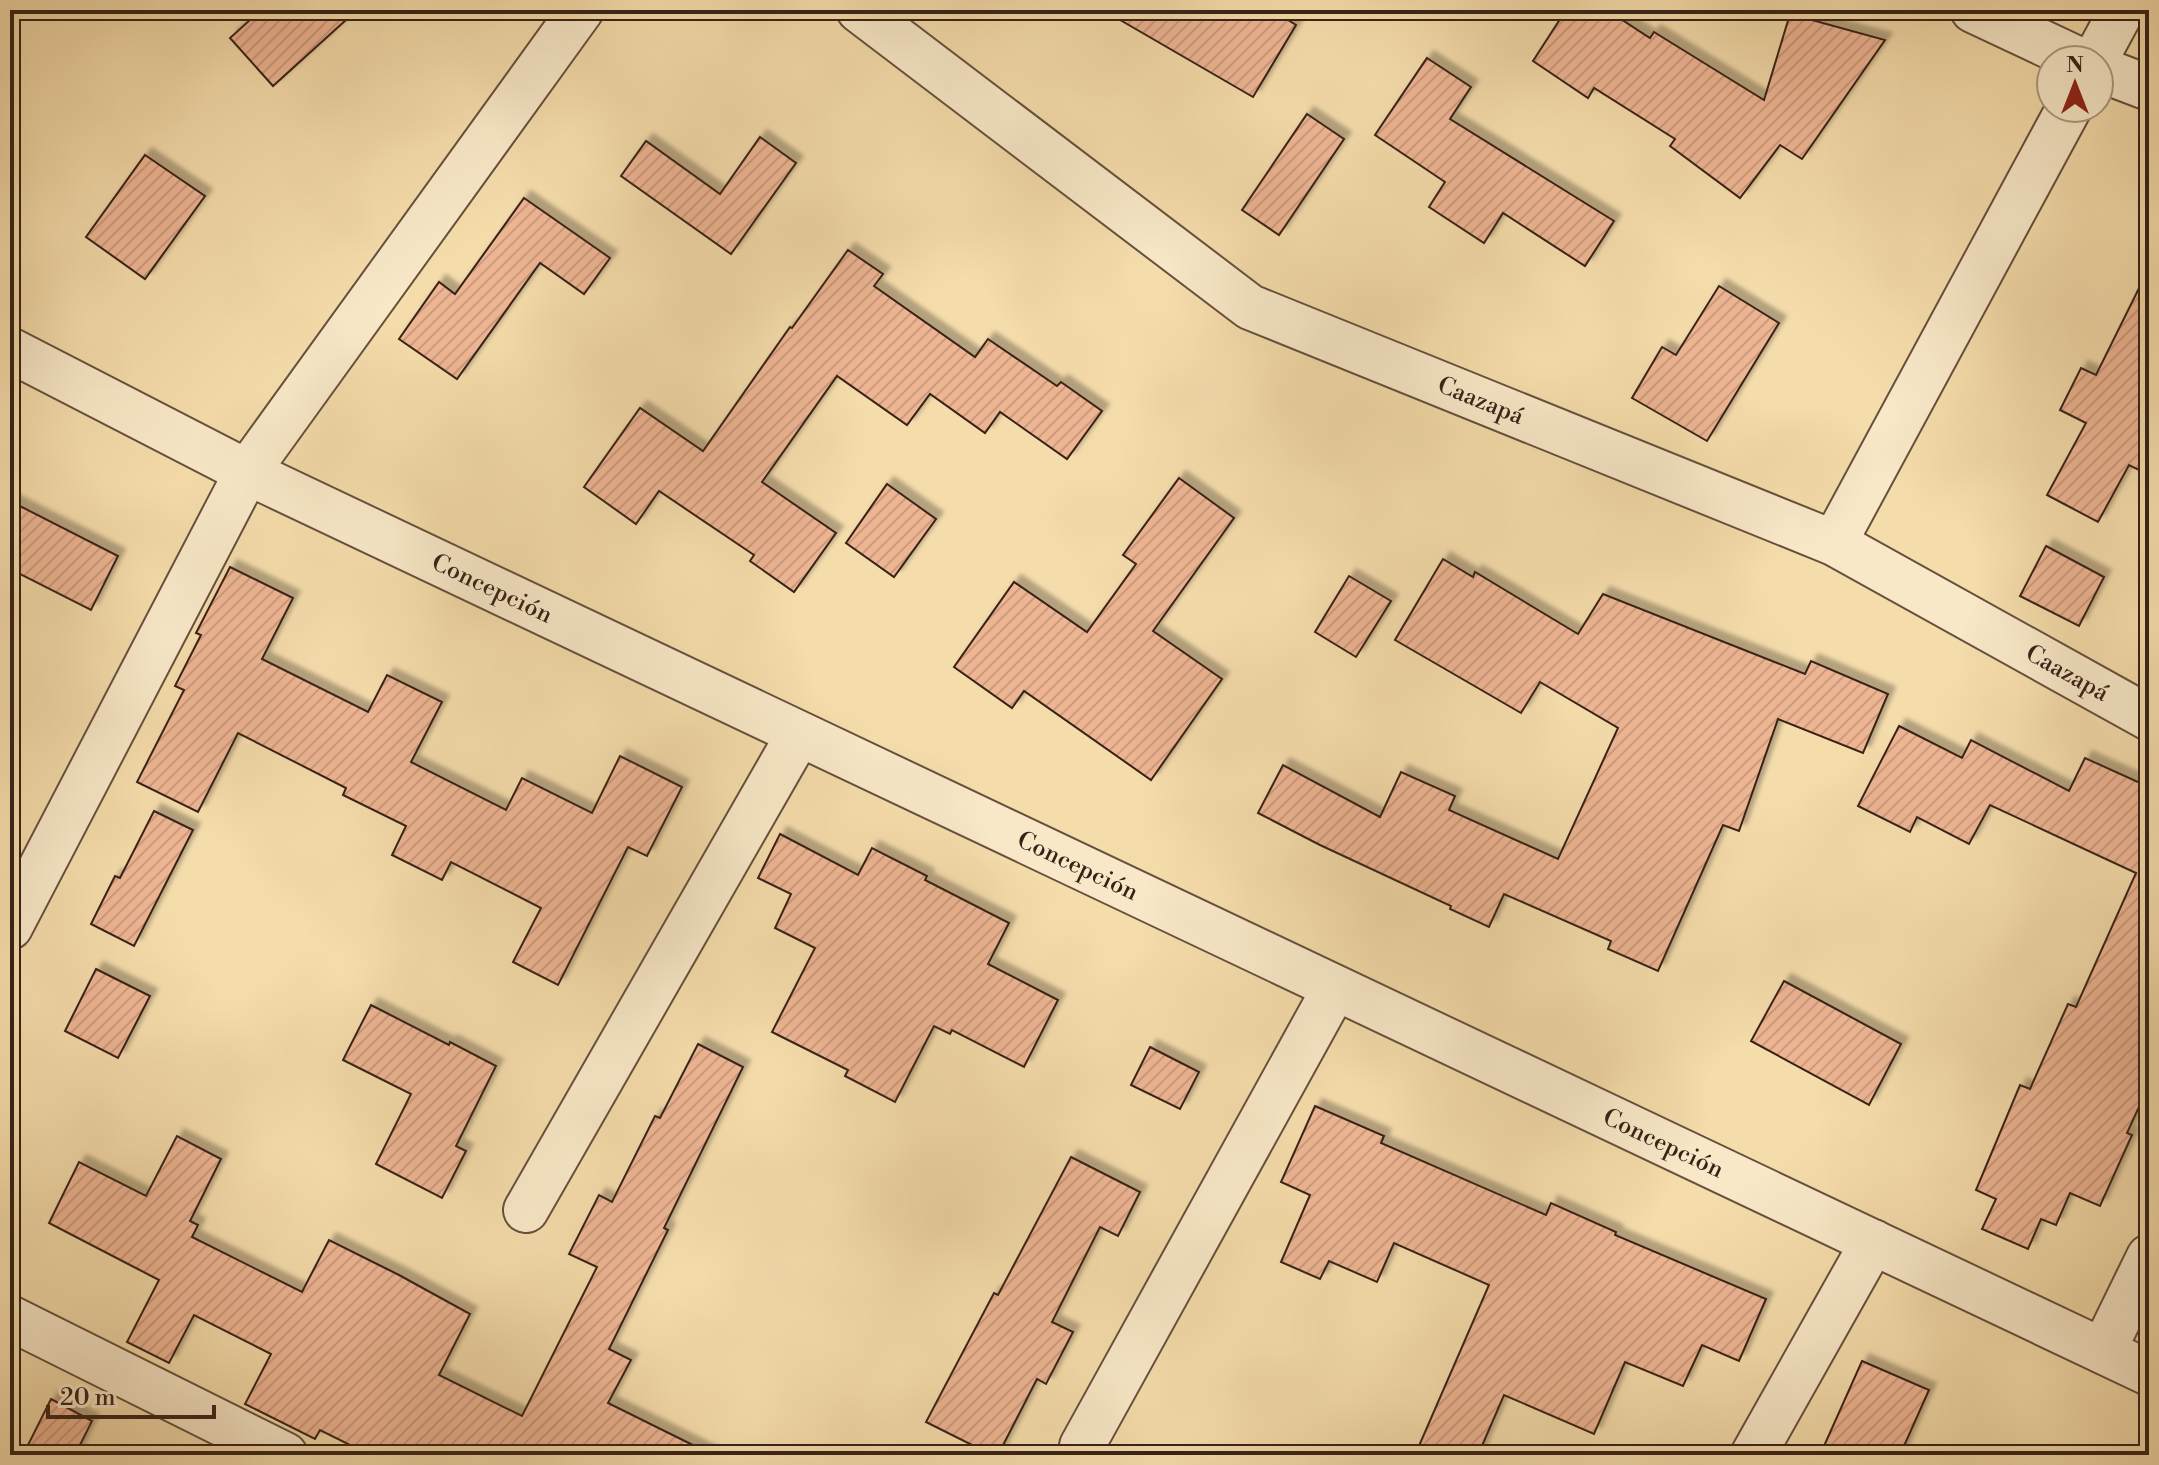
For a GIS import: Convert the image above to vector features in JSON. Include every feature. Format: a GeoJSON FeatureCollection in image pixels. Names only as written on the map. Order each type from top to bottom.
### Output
{"type":"FeatureCollection","features":[{"type":"Feature","properties":{"kind":"street"},"geometry":{"type":"LineString","coordinates":[[10,927],[247,472],[581,10]]}},
{"type":"Feature","properties":{"kind":"street","name":"Caazapá"},"geometry":{"type":"LineString","coordinates":[[859,10],[1250,307],[1834,543],[2149,718]]}},
{"type":"Feature","properties":{"kind":"street"},"geometry":{"type":"LineString","coordinates":[[1973,10],[2045,44]]}},
{"type":"Feature","properties":{"kind":"street"},"geometry":{"type":"LineString","coordinates":[[2104,44],[2122,10]]}},
{"type":"Feature","properties":{"kind":"street"},"geometry":{"type":"LineString","coordinates":[[2115,75],[2149,88]]}},
{"type":"Feature","properties":{"kind":"street"},"geometry":{"type":"LineString","coordinates":[[1834,543],[2060,124]]}},
{"type":"Feature","properties":{"kind":"street","name":"Concepción"},"geometry":{"type":"LineString","coordinates":[[10,350],[247,472],[2149,1373]]}},
{"type":"Feature","properties":{"kind":"street"},"geometry":{"type":"LineString","coordinates":[[526,1210],[799,734]]}},
{"type":"Feature","properties":{"kind":"street"},"geometry":{"type":"LineString","coordinates":[[1082,1446],[1335,988]]}},
{"type":"Feature","properties":{"kind":"street"},"geometry":{"type":"LineString","coordinates":[[1753,1455],[1873,1242]]}},
{"type":"Feature","properties":{"kind":"street"},"geometry":{"type":"LineString","coordinates":[[2103,1351],[2149,1257]]}},
{"type":"Feature","properties":{"kind":"street"},"geometry":{"type":"LineString","coordinates":[[10,1318],[285,1455]]}},
{"type":"Feature","properties":{"kind":"building"},"geometry":{"type":"Polygon","coordinates":[[[261,10],[357,10],[273,86],[230,38],[261,10]]]}},
{"type":"Feature","properties":{"kind":"building"},"geometry":{"type":"Polygon","coordinates":[[[1103,10],[1272,10],[1296,25],[1253,97],[1103,10]]]}},
{"type":"Feature","properties":{"kind":"building"},"geometry":{"type":"Polygon","coordinates":[[[1566,10],[1607,10],[1650,38],[1654,32],[1764,100],[1790,14],[1885,40],[1802,159],[1780,145],[1740,198],[1670,146],[1675,139],[1594,88],[1588,98],[1533,61],[1566,10]]]}},
{"type":"Feature","properties":{"kind":"building"},"geometry":{"type":"Polygon","coordinates":[[[1427,58],[1471,87],[1450,119],[1614,221],[1585,266],[1503,213],[1484,243],[1429,207],[1445,182],[1375,135],[1427,58]]]}},
{"type":"Feature","properties":{"kind":"building"},"geometry":{"type":"Polygon","coordinates":[[[1307,114],[1344,139],[1279,235],[1242,210],[1307,114]]]}},
{"type":"Feature","properties":{"kind":"building"},"geometry":{"type":"Polygon","coordinates":[[[760,137],[796,163],[731,254],[621,176],[646,141],[720,194],[760,137]]]}},
{"type":"Feature","properties":{"kind":"building"},"geometry":{"type":"Polygon","coordinates":[[[145,155],[205,196],[145,279],[86,237],[145,155]]]}},
{"type":"Feature","properties":{"kind":"building"},"geometry":{"type":"Polygon","coordinates":[[[524,198],[610,258],[584,294],[540,263],[457,379],[399,339],[439,282],[455,294],[524,198]]]}},
{"type":"Feature","properties":{"kind":"building"},"geometry":{"type":"Polygon","coordinates":[[[848,250],[883,274],[874,286],[975,357],[988,339],[1057,386],[1061,382],[1102,411],[1067,459],[1000,412],[985,433],[930,394],[907,425],[837,376],[762,482],[836,533],[794,592],[750,561],[754,555],[659,491],[636,524],[584,487],[640,408],[703,451],[848,250]]]}},
{"type":"Feature","properties":{"kind":"building"},"geometry":{"type":"Polygon","coordinates":[[[2149,268],[2149,475],[2129,465],[2098,522],[2047,495],[2086,423],[2060,410],[2081,368],[2096,375],[2149,268]]]}},
{"type":"Feature","properties":{"kind":"building"},"geometry":{"type":"Polygon","coordinates":[[[1719,286],[1779,323],[1707,441],[1632,398],[1662,347],[1676,355],[1719,286]]]}},
{"type":"Feature","properties":{"kind":"building"},"geometry":{"type":"Polygon","coordinates":[[[1179,478],[1234,518],[1153,631],[1222,679],[1151,780],[1024,691],[1012,708],[954,667],[1014,582],[1087,632],[1136,564],[1123,555],[1179,478]]]}},
{"type":"Feature","properties":{"kind":"building"},"geometry":{"type":"Polygon","coordinates":[[[887,484],[936,519],[894,577],[846,543],[887,484]]]}},
{"type":"Feature","properties":{"kind":"building"},"geometry":{"type":"Polygon","coordinates":[[[10,501],[118,556],[91,610],[10,569],[10,501]]]}},
{"type":"Feature","properties":{"kind":"building"},"geometry":{"type":"Polygon","coordinates":[[[2046,546],[2104,577],[2079,626],[2020,596],[2046,546]]]}},
{"type":"Feature","properties":{"kind":"building"},"geometry":{"type":"Polygon","coordinates":[[[1443,559],[1473,577],[1475,572],[1578,634],[1603,594],[1805,674],[1811,661],[1888,694],[1863,753],[1778,719],[1739,831],[1723,825],[1658,971],[1608,949],[1611,941],[1504,894],[1489,927],[1258,813],[1283,765],[1380,817],[1401,772],[1455,796],[1449,810],[1558,859],[1618,728],[1540,682],[1521,713],[1395,640],[1443,559]]]}},
{"type":"Feature","properties":{"kind":"building"},"geometry":{"type":"Polygon","coordinates":[[[230,567],[293,598],[262,659],[368,712],[387,675],[442,702],[411,762],[506,810],[522,778],[592,813],[620,756],[682,787],[647,856],[628,847],[558,985],[513,962],[541,908],[451,862],[442,880],[392,855],[406,826],[343,795],[346,788],[238,733],[198,812],[137,782],[184,690],[175,686],[201,635],[196,633],[230,567]]]}},
{"type":"Feature","properties":{"kind":"building"},"geometry":{"type":"Polygon","coordinates":[[[1349,576],[1391,601],[1356,657],[1315,632],[1349,576]]]}},
{"type":"Feature","properties":{"kind":"building"},"geometry":{"type":"Polygon","coordinates":[[[1899,726],[1962,758],[1971,740],[2069,791],[2085,758],[2149,787],[2149,1085],[2127,1133],[2132,1135],[2100,1206],[2070,1193],[2056,1225],[2041,1219],[2028,1249],[1982,1229],[1996,1199],[1976,1190],[2020,1085],[2030,1089],[2068,1004],[2076,1007],[2136,873],[1990,805],[1969,844],[1917,817],[1910,832],[1858,806],[1899,726]]]}},
{"type":"Feature","properties":{"kind":"building"},"geometry":{"type":"Polygon","coordinates":[[[154,811],[193,830],[134,946],[91,924],[115,876],[120,878],[154,811]]]}},
{"type":"Feature","properties":{"kind":"building"},"geometry":{"type":"Polygon","coordinates":[[[780,834],[858,875],[872,848],[927,876],[925,880],[1009,923],[988,964],[1058,1000],[1024,1067],[952,1030],[950,1034],[934,1026],[895,1102],[845,1076],[848,1070],[772,1032],[815,948],[775,928],[791,894],[758,878],[780,834]]]}},
{"type":"Feature","properties":{"kind":"building"},"geometry":{"type":"Polygon","coordinates":[[[96,969],[150,996],[118,1058],[65,1031],[96,969]]]}},
{"type":"Feature","properties":{"kind":"building"},"geometry":{"type":"Polygon","coordinates":[[[1784,981],[1901,1044],[1869,1105],[1751,1041],[1784,981]]]}},
{"type":"Feature","properties":{"kind":"building"},"geometry":{"type":"Polygon","coordinates":[[[371,1005],[496,1066],[456,1146],[466,1151],[442,1198],[376,1164],[411,1094],[343,1060],[371,1005]]]}},
{"type":"Feature","properties":{"kind":"building"},"geometry":{"type":"Polygon","coordinates":[[[698,1044],[743,1067],[609,1349],[631,1360],[608,1403],[713,1455],[370,1455],[320,1430],[315,1439],[245,1404],[271,1354],[194,1315],[169,1363],[127,1342],[159,1280],[49,1223],[79,1162],[146,1196],[177,1136],[221,1159],[190,1221],[198,1225],[192,1237],[302,1292],[329,1240],[399,1275],[470,1314],[439,1375],[522,1416],[597,1267],[569,1254],[599,1195],[612,1202],[655,1116],[660,1118],[698,1044]]]}},
{"type":"Feature","properties":{"kind":"building"},"geometry":{"type":"Polygon","coordinates":[[[1150,1047],[1199,1072],[1180,1109],[1131,1085],[1150,1047]]]}},
{"type":"Feature","properties":{"kind":"building"},"geometry":{"type":"Polygon","coordinates":[[[1315,1106],[1384,1136],[1381,1143],[1546,1215],[1551,1203],[1616,1232],[1615,1235],[1766,1299],[1739,1361],[1702,1345],[1683,1386],[1625,1362],[1594,1434],[1504,1395],[1478,1455],[1415,1455],[1489,1285],[1394,1243],[1377,1282],[1329,1261],[1320,1279],[1281,1262],[1310,1195],[1281,1182],[1315,1106]]]}},
{"type":"Feature","properties":{"kind":"building"},"geometry":{"type":"Polygon","coordinates":[[[1071,1157],[1140,1192],[1118,1236],[1100,1227],[1052,1322],[1073,1332],[1046,1384],[1037,1379],[998,1455],[992,1455],[926,1422],[1071,1157]]]}},
{"type":"Feature","properties":{"kind":"building"},"geometry":{"type":"Polygon","coordinates":[[[1862,1361],[1929,1390],[1900,1455],[1820,1455],[1862,1361]]]}},
{"type":"Feature","properties":{"kind":"building"},"geometry":{"type":"Polygon","coordinates":[[[51,1399],[92,1421],[75,1455],[23,1455],[51,1399]]]}}]}
